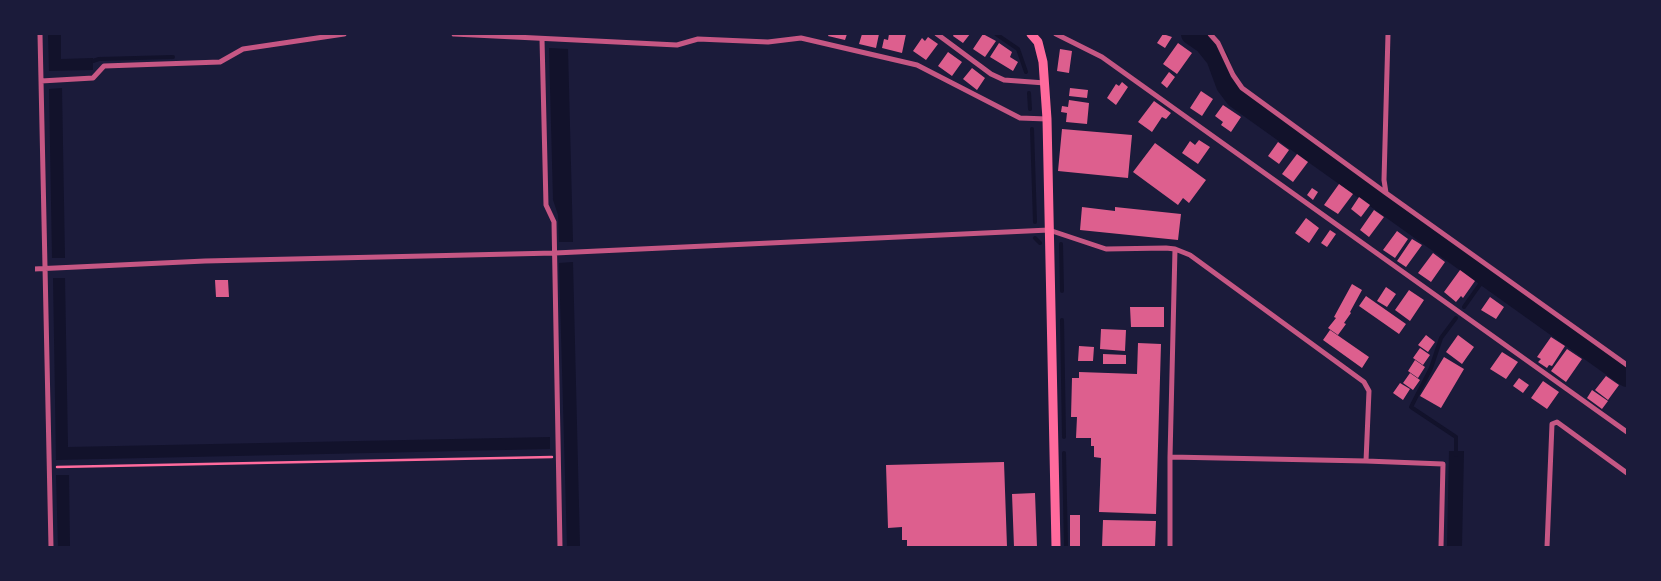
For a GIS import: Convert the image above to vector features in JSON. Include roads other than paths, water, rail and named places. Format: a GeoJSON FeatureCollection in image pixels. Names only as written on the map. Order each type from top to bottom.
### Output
{"type":"FeatureCollection","features":[{"type":"Feature","properties":{"kind":"main road"},"geometry":{"type":"LineString","coordinates":[[1031,34],[1038,42],[1044,62],[1047,119],[1056,547]]}},
{"type":"Feature","properties":{"kind":"street"},"geometry":{"type":"LineString","coordinates":[[40,34],[50,547]]}},
{"type":"Feature","properties":{"kind":"street"},"geometry":{"type":"LineString","coordinates":[[41,81],[93,78],[104,66],[220,62],[243,49],[344,34]]}},
{"type":"Feature","properties":{"kind":"street"},"geometry":{"type":"LineString","coordinates":[[455,34],[677,45],[698,39],[768,42],[801,38],[917,65],[1020,118],[1047,119]]}},
{"type":"Feature","properties":{"kind":"street"},"geometry":{"type":"LineString","coordinates":[[937,34],[991,74],[1004,80],[1045,83]]}},
{"type":"Feature","properties":{"kind":"street"},"geometry":{"type":"LineString","coordinates":[[1056,34],[1102,57],[1627,432]]}},
{"type":"Feature","properties":{"kind":"street"},"geometry":{"type":"LineString","coordinates":[[1210,34],[1218,43],[1242,88],[1627,365]]}},
{"type":"Feature","properties":{"kind":"street"},"geometry":{"type":"LineString","coordinates":[[1386,193],[1384,180],[1388,34]]}},
{"type":"Feature","properties":{"kind":"street"},"geometry":{"type":"LineString","coordinates":[[542,39],[546,205],[554,222],[560,547]]}},
{"type":"Feature","properties":{"kind":"street"},"geometry":{"type":"LineString","coordinates":[[34,268],[205,261],[555,252],[1049,230],[1106,249],[1166,248],[1175,249],[1190,255],[1364,382],[1369,391],[1366,461]]}},
{"type":"Feature","properties":{"kind":"street"},"geometry":{"type":"LineString","coordinates":[[1170,547],[1170,457],[1175,249]]}},
{"type":"Feature","properties":{"kind":"street"},"geometry":{"type":"LineString","coordinates":[[1547,547],[1552,424],[1557,422],[1627,473]]}},
{"type":"Feature","properties":{"kind":"street"},"geometry":{"type":"LineString","coordinates":[[1170,457],[1443,464],[1441,547]]}},
{"type":"Feature","properties":{"kind":"waterway"},"geometry":{"type":"LineString","coordinates":[[996,34],[1018,49],[1026,72]]}},
{"type":"Feature","properties":{"kind":"waterway"},"geometry":{"type":"LineString","coordinates":[[1192,34],[1205,43],[1217,58],[1227,85],[1236,97],[1627,376]]}},
{"type":"Feature","properties":{"kind":"waterway"},"geometry":{"type":"LineString","coordinates":[[93,61],[99,59],[173,57]]}},
{"type":"Feature","properties":{"kind":"waterway"},"geometry":{"type":"LineString","coordinates":[[1029,93],[1030,109]]}},
{"type":"Feature","properties":{"kind":"waterway"},"geometry":{"type":"LineString","coordinates":[[1032,129],[1035,222]]}},
{"type":"Feature","properties":{"kind":"waterway"},"geometry":{"type":"LineString","coordinates":[[1035,238],[1040,243]]}},
{"type":"Feature","properties":{"kind":"waterway"},"geometry":{"type":"LineString","coordinates":[[1061,244],[1062,291]]}},
{"type":"Feature","properties":{"kind":"waterway"},"geometry":{"type":"LineString","coordinates":[[1464,307],[1486,276]]}},
{"type":"Feature","properties":{"kind":"waterway"},"geometry":{"type":"LineString","coordinates":[[1456,318],[1441,338],[1431,368],[1411,407],[1456,437],[1456,455]]}},
{"type":"Feature","properties":{"kind":"waterway"},"geometry":{"type":"LineString","coordinates":[[1062,320],[1064,437]]}},
{"type":"Feature","properties":{"kind":"waterway"},"geometry":{"type":"LineString","coordinates":[[1064,453],[1066,547]]}}]}
